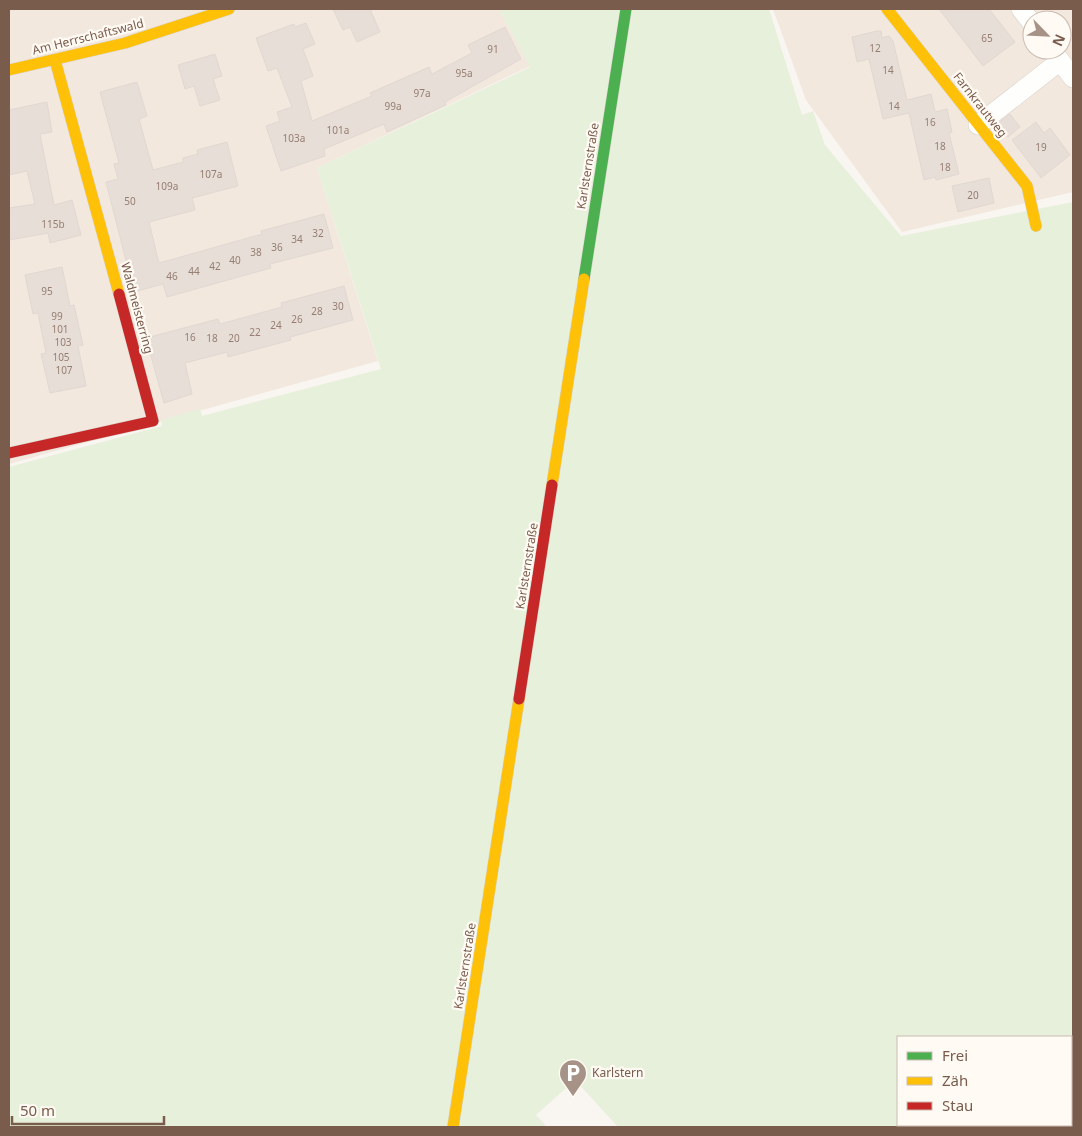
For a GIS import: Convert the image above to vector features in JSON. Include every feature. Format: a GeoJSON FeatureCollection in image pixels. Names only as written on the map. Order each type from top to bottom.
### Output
{"type":"FeatureCollection","features":[{"type":"Feature","properties":{"kind":"street","name":"Am Herrschaftswald"},"geometry":{"type":"LineString","coordinates":[[9,70],[125,44],[229,9]]}},
{"type":"Feature","properties":{"kind":"street","name":"Karlsternstraße"},"geometry":{"type":"LineString","coordinates":[[453,1127],[626,9]]}},
{"type":"Feature","properties":{"kind":"street","name":"Farnkrautweg"},"geometry":{"type":"LineString","coordinates":[[887,9],[1027,186],[1036,226]]}},
{"type":"Feature","properties":{"kind":"street","name":"Waldmeisterring"},"geometry":{"type":"LineString","coordinates":[[9,453],[153,421],[55,60]]}},
{"type":"Feature","properties":{"kind":"street"},"geometry":{"type":"LineString","coordinates":[[978,125],[1051,60]]}},
{"type":"Feature","properties":{"kind":"street"},"geometry":{"type":"LineString","coordinates":[[1059,60],[1073,78]]}},
{"type":"Feature","properties":{"kind":"shaded area"},"geometry":{"type":"Polygon","coordinates":[[[9,9],[499,9],[530,66],[317,168],[378,361],[9,464],[9,9]]]}},
{"type":"Feature","properties":{"kind":"shaded area"},"geometry":{"type":"Polygon","coordinates":[[[773,9],[1073,9],[1073,192],[902,232],[806,100],[773,9]]]}},
{"type":"Feature","properties":{"kind":"green space"},"geometry":{"type":"Polygon","coordinates":[[[499,9],[769,9],[802,115],[813,111],[825,145],[901,236],[1073,202],[1073,1127],[618,1127],[575,1080],[536,1115],[547,1127],[9,1127],[9,467],[162,426],[161,420],[200,409],[202,416],[381,369],[317,168],[530,67],[499,9]]]}},
{"type":"Feature","properties":{"kind":"building"},"geometry":{"type":"Polygon","coordinates":[[[333,9],[370,9],[380,32],[357,42],[350,27],[343,30],[333,9]]]}},
{"type":"Feature","properties":{"kind":"building"},"geometry":{"type":"Polygon","coordinates":[[[939,9],[989,9],[1015,42],[983,66],[939,9]]]}},
{"type":"Feature","properties":{"kind":"building"},"geometry":{"type":"Polygon","coordinates":[[[306,23],[315,44],[303,49],[313,76],[301,81],[312,121],[372,96],[370,93],[429,67],[432,74],[472,53],[468,45],[505,27],[521,59],[445,102],[446,105],[387,132],[384,124],[324,149],[325,156],[281,171],[266,126],[280,121],[277,112],[292,107],[277,68],[268,71],[256,38],[294,24],[295,27],[306,23]]]}},
{"type":"Feature","properties":{"kind":"building"},"geometry":{"type":"Polygon","coordinates":[[[881,31],[882,38],[889,36],[893,41],[907,100],[931,94],[935,112],[947,109],[952,132],[949,133],[959,174],[936,180],[935,177],[924,180],[909,113],[883,119],[869,59],[857,62],[852,37],[881,31]]]}},
{"type":"Feature","properties":{"kind":"building"},"geometry":{"type":"Polygon","coordinates":[[[215,54],[222,76],[213,79],[220,100],[200,106],[194,86],[185,89],[178,65],[215,54]]]}},
{"type":"Feature","properties":{"kind":"building"},"geometry":{"type":"Polygon","coordinates":[[[137,82],[147,116],[139,119],[153,170],[183,162],[183,158],[198,154],[197,150],[227,142],[238,186],[192,198],[195,210],[149,222],[159,263],[262,234],[261,231],[324,214],[333,248],[270,264],[271,268],[167,297],[163,284],[134,292],[106,182],[118,179],[114,164],[119,163],[100,92],[137,82]]]}},
{"type":"Feature","properties":{"kind":"building"},"geometry":{"type":"Polygon","coordinates":[[[47,102],[52,132],[40,134],[54,205],[72,200],[81,235],[50,243],[48,233],[9,240],[9,208],[35,204],[27,171],[9,175],[9,110],[47,102]]]}},
{"type":"Feature","properties":{"kind":"building"},"geometry":{"type":"Polygon","coordinates":[[[1010,114],[1020,127],[1008,137],[997,124],[1010,114]]]}},
{"type":"Feature","properties":{"kind":"building"},"geometry":{"type":"Polygon","coordinates":[[[1036,122],[1044,133],[1050,128],[1070,155],[1041,178],[1012,140],[1036,122]]]}},
{"type":"Feature","properties":{"kind":"building"},"geometry":{"type":"Polygon","coordinates":[[[989,178],[994,203],[958,212],[952,186],[989,178]]]}},
{"type":"Feature","properties":{"kind":"building"},"geometry":{"type":"Polygon","coordinates":[[[62,267],[70,306],[74,305],[83,345],[78,346],[86,386],[50,393],[41,354],[46,353],[38,313],[33,314],[25,275],[62,267]]]}},
{"type":"Feature","properties":{"kind":"building"},"geometry":{"type":"Polygon","coordinates":[[[344,286],[353,320],[290,337],[291,340],[228,357],[227,352],[185,363],[192,394],[164,403],[146,338],[218,319],[220,324],[282,307],[281,303],[344,286]]]}},
{"type":"Feature","properties":{"kind":"traffic: fast"},"geometry":{"type":"LineString","coordinates":[[584,279],[626,9]]}},
{"type":"Feature","properties":{"kind":"traffic: slow"},"geometry":{"type":"LineString","coordinates":[[9,70],[125,43],[229,9]]}},
{"type":"Feature","properties":{"kind":"traffic: slow"},"geometry":{"type":"LineString","coordinates":[[887,9],[1027,186],[1036,226]]}},
{"type":"Feature","properties":{"kind":"traffic: slow"},"geometry":{"type":"LineString","coordinates":[[55,60],[119,294]]}},
{"type":"Feature","properties":{"kind":"traffic: slow"},"geometry":{"type":"LineString","coordinates":[[552,485],[584,279]]}},
{"type":"Feature","properties":{"kind":"traffic: slow"},"geometry":{"type":"LineString","coordinates":[[453,1127],[519,699]]}},
{"type":"Feature","properties":{"kind":"traffic: jam"},"geometry":{"type":"LineString","coordinates":[[9,453],[153,421],[119,294]]}},
{"type":"Feature","properties":{"kind":"traffic: jam"},"geometry":{"type":"LineString","coordinates":[[519,699],[552,485]]}},
{"type":"Feature","properties":{"kind":"place","name":"Karlstern"},"geometry":{"type":"Point","coordinates":[573,1097]}}]}
